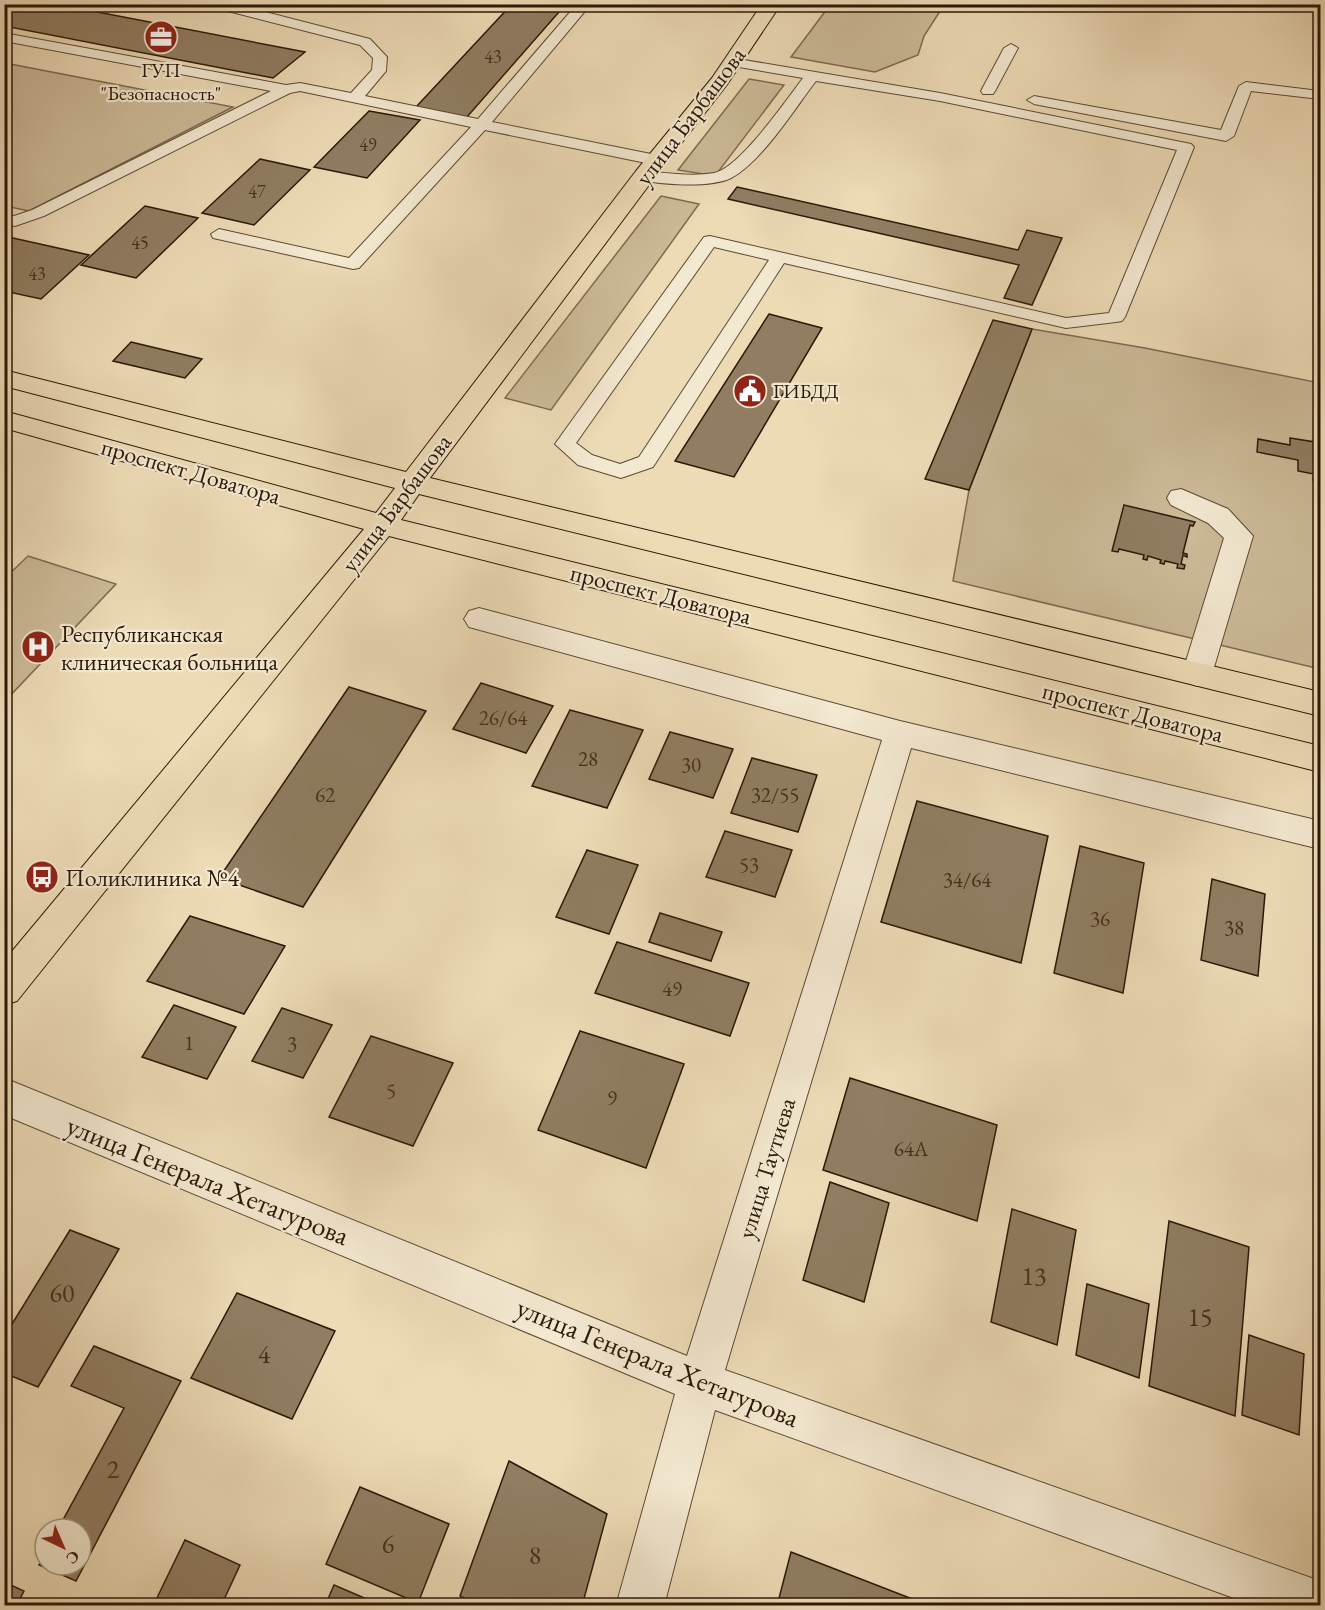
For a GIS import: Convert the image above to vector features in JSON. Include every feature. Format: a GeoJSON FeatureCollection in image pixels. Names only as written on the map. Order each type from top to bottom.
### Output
{"type":"FeatureCollection","features":[{"type":"Feature","properties":{"kind":"main road","name":"улица Барбашова"},"geometry":{"type":"LineString","coordinates":[[4,989],[384,525],[412,483],[650,168],[719,82],[772,4]]}},
{"type":"Feature","properties":{"kind":"main road","name":"проспект Доватора"},"geometry":{"type":"LineString","coordinates":[[4,378],[412,483],[1320,704]]}},
{"type":"Feature","properties":{"kind":"main road","name":"проспект Доватора"},"geometry":{"type":"LineString","coordinates":[[4,419],[384,525],[1320,759]]}},
{"type":"Feature","properties":{"kind":"street"},"geometry":{"type":"LineString","coordinates":[[1181,498],[1218,516],[1239,536],[1197,674]]}},
{"type":"Feature","properties":{"kind":"street"},"geometry":{"type":"LineString","coordinates":[[479,619],[900,733],[1320,836]]}},
{"type":"Feature","properties":{"kind":"street","name":"улица Таутиева"},"geometry":{"type":"LineString","coordinates":[[640,1605],[700,1383],[900,733]]}},
{"type":"Feature","properties":{"kind":"street","name":"улица Генерала Хетагурова"},"geometry":{"type":"LineString","coordinates":[[4,1096],[700,1383],[1320,1605]]}},
{"type":"Feature","properties":{"kind":"lane"},"geometry":{"type":"LineString","coordinates":[[218,4],[366,42],[380,57],[379,71],[356,97]]}},
{"type":"Feature","properties":{"kind":"lane"},"geometry":{"type":"LineString","coordinates":[[219,234],[353,264],[482,124],[585,4]]}},
{"type":"Feature","properties":{"kind":"lane"},"geometry":{"type":"LineString","coordinates":[[4,37],[286,89]]}},
{"type":"Feature","properties":{"kind":"lane"},"geometry":{"type":"LineString","coordinates":[[940,98],[994,92],[1011,48]]}},
{"type":"Feature","properties":{"kind":"lane"},"geometry":{"type":"LineString","coordinates":[[732,62],[940,98],[1186,147],[1116,317],[1066,323],[710,241],[565,444],[585,460],[621,471],[646,462],[779,257]]}},
{"type":"Feature","properties":{"kind":"lane"},"geometry":{"type":"LineString","coordinates":[[4,219],[15,221],[38,213],[286,89],[300,87],[482,124],[686,178],[723,176],[748,156],[813,76]]}},
{"type":"Feature","properties":{"kind":"lane"},"geometry":{"type":"LineString","coordinates":[[1022,97],[1226,136],[1245,86],[1320,95]]}},
{"type":"Feature","properties":{"kind":"shaded area"},"geometry":{"type":"Polygon","coordinates":[[[830,5],[944,5],[924,36],[918,55],[875,72],[791,57],[830,5]]]}},
{"type":"Feature","properties":{"kind":"shaded area"},"geometry":{"type":"Polygon","coordinates":[[[5,63],[233,107],[29,211],[5,206],[5,63]]]}},
{"type":"Feature","properties":{"kind":"shaded area"},"geometry":{"type":"Polygon","coordinates":[[[749,79],[784,85],[715,176],[678,170],[749,79]]]}},
{"type":"Feature","properties":{"kind":"shaded area"},"geometry":{"type":"Polygon","coordinates":[[[661,196],[699,204],[551,410],[505,398],[661,196]]]}},
{"type":"Feature","properties":{"kind":"shaded area"},"geometry":{"type":"Polygon","coordinates":[[[1032,329],[1145,348],[1320,383],[1320,669],[953,581],[969,490],[1032,329]]]}},
{"type":"Feature","properties":{"kind":"shaded area","name":"Республиканская клиническая больница"},"geometry":{"type":"Polygon","coordinates":[[[28,556],[116,584],[5,701],[5,578],[28,556]]]}},
{"type":"Feature","properties":{"kind":"building"},"geometry":{"type":"Polygon","coordinates":[[[4,4],[56,4],[305,52],[273,78],[4,26],[4,4]]]}},
{"type":"Feature","properties":{"kind":"building"},"geometry":{"type":"Polygon","coordinates":[[[512,4],[566,4],[467,117],[416,107],[512,4]]]}},
{"type":"Feature","properties":{"kind":"building"},"geometry":{"type":"Polygon","coordinates":[[[369,111],[420,120],[367,178],[314,167],[369,111]]]}},
{"type":"Feature","properties":{"kind":"building"},"geometry":{"type":"Polygon","coordinates":[[[260,159],[310,170],[254,225],[202,213],[260,159]]]}},
{"type":"Feature","properties":{"kind":"building"},"geometry":{"type":"Polygon","coordinates":[[[737,187],[1018,250],[1027,230],[1062,238],[1032,305],[1004,298],[1019,265],[728,199],[737,187]]]}},
{"type":"Feature","properties":{"kind":"building"},"geometry":{"type":"Polygon","coordinates":[[[145,206],[198,218],[136,278],[81,265],[145,206]]]}},
{"type":"Feature","properties":{"kind":"building"},"geometry":{"type":"Polygon","coordinates":[[[4,236],[89,255],[41,299],[4,291],[4,236]]]}},
{"type":"Feature","properties":{"kind":"building"},"geometry":{"type":"Polygon","coordinates":[[[769,314],[822,328],[734,477],[675,461],[769,314]]]}},
{"type":"Feature","properties":{"kind":"building"},"geometry":{"type":"Polygon","coordinates":[[[993,320],[1032,329],[969,490],[925,479],[993,320]]]}},
{"type":"Feature","properties":{"kind":"building"},"geometry":{"type":"Polygon","coordinates":[[[131,342],[202,359],[185,378],[113,361],[131,342]]]}},
{"type":"Feature","properties":{"kind":"building"},"geometry":{"type":"Polygon","coordinates":[[[1290,438],[1315,442],[1315,446],[1320,447],[1320,481],[1313,480],[1314,474],[1298,471],[1298,460],[1257,452],[1258,439],[1290,445],[1290,438]]]}},
{"type":"Feature","properties":{"kind":"building"},"geometry":{"type":"Polygon","coordinates":[[[1124,505],[1195,522],[1193,526],[1190,525],[1183,553],[1187,554],[1187,557],[1183,555],[1181,564],[1185,565],[1184,569],[1177,568],[1178,564],[1165,561],[1164,564],[1160,563],[1161,560],[1148,556],[1147,560],[1143,559],[1144,555],[1119,549],[1118,552],[1112,551],[1124,505]]]}},
{"type":"Feature","properties":{"kind":"building"},"geometry":{"type":"Polygon","coordinates":[[[481,683],[553,706],[526,753],[453,729],[481,683]]]}},
{"type":"Feature","properties":{"kind":"building"},"geometry":{"type":"Polygon","coordinates":[[[349,687],[426,711],[303,907],[219,878],[349,687]]]}},
{"type":"Feature","properties":{"kind":"building"},"geometry":{"type":"Polygon","coordinates":[[[570,710],[643,730],[607,808],[532,786],[570,710]]]}},
{"type":"Feature","properties":{"kind":"building"},"geometry":{"type":"Polygon","coordinates":[[[670,732],[733,749],[713,798],[649,779],[670,732]]]}},
{"type":"Feature","properties":{"kind":"building"},"geometry":{"type":"Polygon","coordinates":[[[752,758],[817,775],[798,832],[731,813],[752,758]]]}},
{"type":"Feature","properties":{"kind":"building"},"geometry":{"type":"Polygon","coordinates":[[[917,801],[1048,836],[1021,963],[881,922],[917,801]]]}},
{"type":"Feature","properties":{"kind":"building"},"geometry":{"type":"Polygon","coordinates":[[[725,831],[792,850],[775,897],[706,877],[725,831]]]}},
{"type":"Feature","properties":{"kind":"building"},"geometry":{"type":"Polygon","coordinates":[[[1080,846],[1144,863],[1123,993],[1054,973],[1080,846]]]}},
{"type":"Feature","properties":{"kind":"building"},"geometry":{"type":"Polygon","coordinates":[[[587,850],[638,865],[609,934],[556,917],[587,850]]]}},
{"type":"Feature","properties":{"kind":"building"},"geometry":{"type":"Polygon","coordinates":[[[1212,879],[1265,894],[1258,976],[1201,960],[1212,879]]]}},
{"type":"Feature","properties":{"kind":"building"},"geometry":{"type":"Polygon","coordinates":[[[660,913],[722,932],[711,961],[649,942],[660,913]]]}},
{"type":"Feature","properties":{"kind":"building"},"geometry":{"type":"Polygon","coordinates":[[[190,916],[285,946],[244,1014],[147,981],[190,916]]]}},
{"type":"Feature","properties":{"kind":"building"},"geometry":{"type":"Polygon","coordinates":[[[617,942],[749,983],[730,1036],[595,993],[617,942]]]}},
{"type":"Feature","properties":{"kind":"building"},"geometry":{"type":"Polygon","coordinates":[[[174,1005],[236,1027],[207,1079],[142,1057],[174,1005]]]}},
{"type":"Feature","properties":{"kind":"building"},"geometry":{"type":"Polygon","coordinates":[[[282,1008],[332,1025],[303,1078],[252,1061],[282,1008]]]}},
{"type":"Feature","properties":{"kind":"building"},"geometry":{"type":"Polygon","coordinates":[[[580,1031],[684,1064],[646,1168],[538,1130],[580,1031]]]}},
{"type":"Feature","properties":{"kind":"building"},"geometry":{"type":"Polygon","coordinates":[[[371,1036],[453,1063],[413,1146],[329,1117],[371,1036]]]}},
{"type":"Feature","properties":{"kind":"building"},"geometry":{"type":"Polygon","coordinates":[[[850,1078],[997,1125],[977,1221],[823,1170],[850,1078]]]}},
{"type":"Feature","properties":{"kind":"building"},"geometry":{"type":"Polygon","coordinates":[[[830,1182],[889,1203],[864,1302],[803,1280],[830,1182]]]}},
{"type":"Feature","properties":{"kind":"building"},"geometry":{"type":"Polygon","coordinates":[[[1012,1209],[1076,1230],[1057,1345],[991,1322],[1012,1209]]]}},
{"type":"Feature","properties":{"kind":"building"},"geometry":{"type":"Polygon","coordinates":[[[1169,1221],[1249,1247],[1235,1416],[1149,1386],[1169,1221]]]}},
{"type":"Feature","properties":{"kind":"building"},"geometry":{"type":"Polygon","coordinates":[[[70,1230],[119,1249],[38,1387],[4,1373],[4,1337],[70,1230]]]}},
{"type":"Feature","properties":{"kind":"building"},"geometry":{"type":"Polygon","coordinates":[[[1087,1284],[1149,1304],[1139,1378],[1076,1355],[1087,1284]]]}},
{"type":"Feature","properties":{"kind":"building"},"geometry":{"type":"Polygon","coordinates":[[[237,1293],[335,1331],[292,1419],[191,1378],[237,1293]]]}},
{"type":"Feature","properties":{"kind":"building"},"geometry":{"type":"Polygon","coordinates":[[[1249,1335],[1304,1354],[1299,1435],[1242,1415],[1249,1335]]]}},
{"type":"Feature","properties":{"kind":"building"},"geometry":{"type":"Polygon","coordinates":[[[94,1346],[181,1381],[93,1549],[93,1517],[65,1517],[124,1408],[71,1386],[94,1346]]]}},
{"type":"Feature","properties":{"kind":"building"},"geometry":{"type":"Polygon","coordinates":[[[509,1461],[607,1514],[582,1606],[480,1606],[460,1596],[509,1461]]]}},
{"type":"Feature","properties":{"kind":"building"},"geometry":{"type":"Polygon","coordinates":[[[360,1487],[449,1524],[418,1603],[326,1564],[360,1487]]]}},
{"type":"Feature","properties":{"kind":"building"},"geometry":{"type":"Polygon","coordinates":[[[185,1540],[240,1565],[221,1606],[153,1606],[185,1540]]]}},
{"type":"Feature","properties":{"kind":"building"},"geometry":{"type":"Polygon","coordinates":[[[791,1552],[915,1600],[914,1606],[777,1606],[791,1552]]]}},
{"type":"Feature","properties":{"kind":"building"},"geometry":{"type":"Polygon","coordinates":[[[67,1577],[78,1577],[76,1581],[67,1577]]]}},
{"type":"Feature","properties":{"kind":"building"},"geometry":{"type":"Polygon","coordinates":[[[4,1582],[24,1591],[16,1606],[4,1606],[4,1582]]]}},
{"type":"Feature","properties":{"kind":"building"},"geometry":{"type":"Polygon","coordinates":[[[334,1585],[383,1606],[325,1606],[334,1585]]]}},
{"type":"Feature","properties":{"kind":"place","name":"ГУП \"Безопасность\""},"geometry":{"type":"Point","coordinates":[161,37]}},
{"type":"Feature","properties":{"kind":"place","name":"ГИБДД"},"geometry":{"type":"Point","coordinates":[750,391]}},
{"type":"Feature","properties":{"kind":"place","name":"Республиканская клиническая больница"},"geometry":{"type":"Point","coordinates":[38,647]}},
{"type":"Feature","properties":{"kind":"place","name":"Поликлиника №4"},"geometry":{"type":"Point","coordinates":[42,877]}}]}
